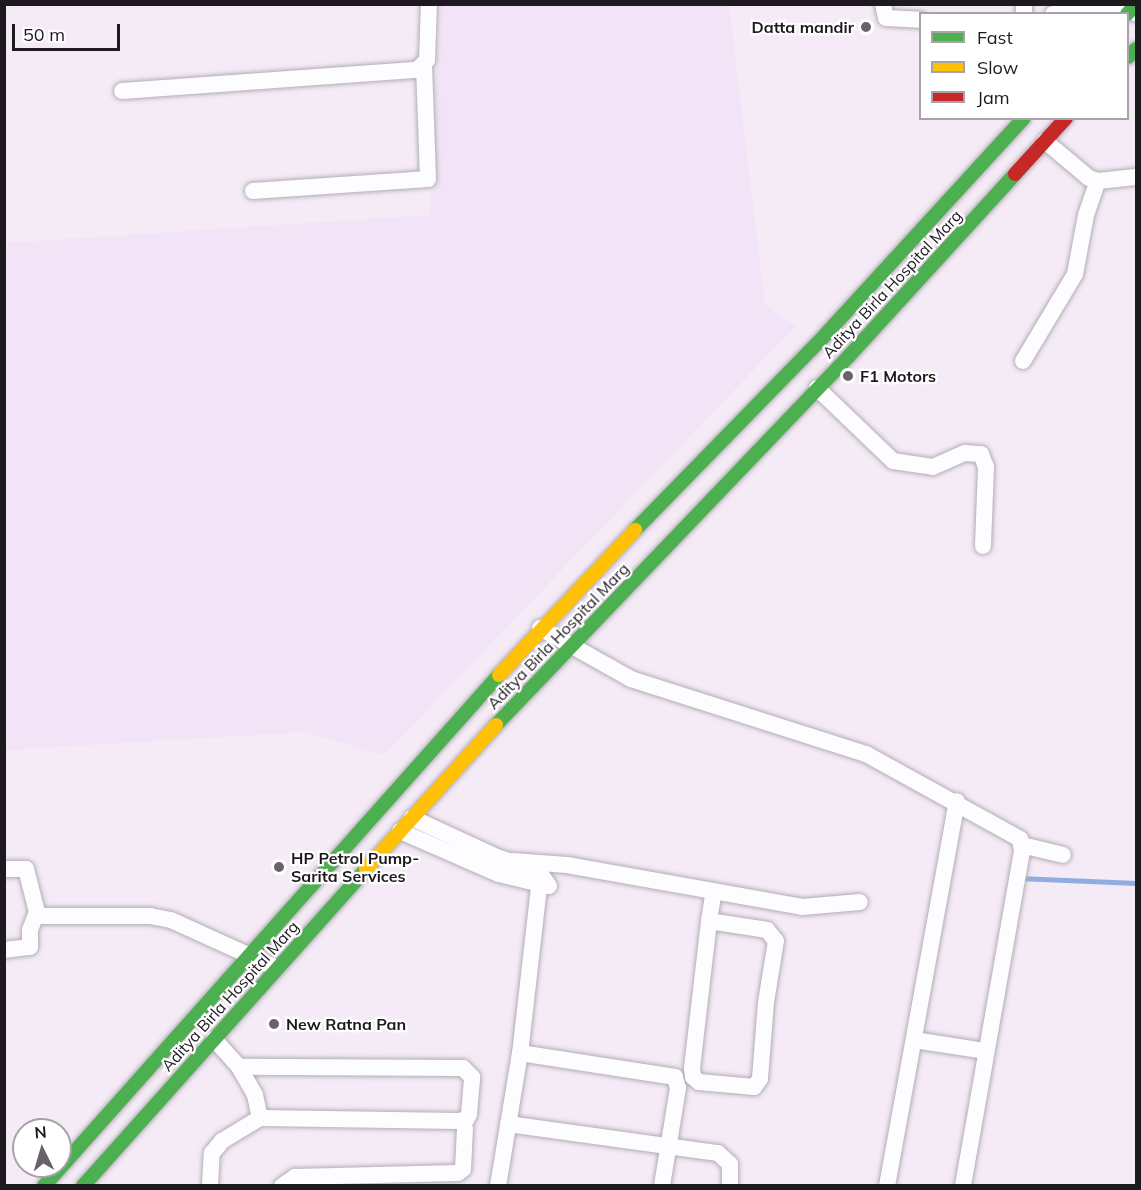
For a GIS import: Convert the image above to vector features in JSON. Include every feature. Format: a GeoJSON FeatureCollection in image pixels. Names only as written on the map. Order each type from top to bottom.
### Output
{"type":"FeatureCollection","features":[{"type":"Feature","properties":{"kind":"main road","name":"Aditya Birla Hospital Marg"},"geometry":{"type":"LineString","coordinates":[[44,1185],[540,628],[817,388],[837,346],[1022,120]]}},
{"type":"Feature","properties":{"kind":"main road","name":"Aditya Birla Hospital Marg"},"geometry":{"type":"LineString","coordinates":[[83,1185],[400,831],[572,644],[680,508],[837,346],[1064,120]]}},
{"type":"Feature","properties":{"kind":"street"},"geometry":{"type":"LineString","coordinates":[[253,191],[428,179],[424,66],[428,52],[429,4]]}},
{"type":"Feature","properties":{"kind":"street"},"geometry":{"type":"LineString","coordinates":[[883,4],[886,18],[919,20]]}},
{"type":"Feature","properties":{"kind":"street"},"geometry":{"type":"LineString","coordinates":[[1106,12],[1133,11]]}},
{"type":"Feature","properties":{"kind":"street"},"geometry":{"type":"LineString","coordinates":[[122,91],[417,70],[424,66]]}},
{"type":"Feature","properties":{"kind":"street"},"geometry":{"type":"LineString","coordinates":[[1045,141],[1082,174],[1098,181],[1137,177]]}},
{"type":"Feature","properties":{"kind":"street"},"geometry":{"type":"LineString","coordinates":[[1023,361],[1041,337],[1075,274],[1086,214],[1098,181]]}},
{"type":"Feature","properties":{"kind":"street"},"geometry":{"type":"LineString","coordinates":[[817,388],[893,461],[933,467],[965,453],[981,454],[986,467],[983,546]]}},
{"type":"Feature","properties":{"kind":"street"},"geometry":{"type":"LineString","coordinates":[[540,628],[631,679],[866,754],[957,801],[1015,835],[1022,845],[1063,855]]}},
{"type":"Feature","properties":{"kind":"street"},"geometry":{"type":"LineString","coordinates":[[887,1185],[957,801]]}},
{"type":"Feature","properties":{"kind":"street"},"geometry":{"type":"LineString","coordinates":[[412,818],[510,869],[567,865],[818,909],[860,902]]}},
{"type":"Feature","properties":{"kind":"street"},"geometry":{"type":"LineString","coordinates":[[400,831],[510,869],[538,870],[549,886],[539,887],[520,1053],[498,1185]]}},
{"type":"Feature","properties":{"kind":"street"},"geometry":{"type":"LineString","coordinates":[[963,1185],[1022,845]]}},
{"type":"Feature","properties":{"kind":"street"},"geometry":{"type":"LineString","coordinates":[[4,868],[26,869],[37,912],[30,930],[30,947],[4,950]]}},
{"type":"Feature","properties":{"kind":"street"},"geometry":{"type":"LineString","coordinates":[[709,921],[767,930],[776,941],[766,1002],[760,1079],[754,1087],[699,1082],[693,1077],[709,921],[714,891]]}},
{"type":"Feature","properties":{"kind":"street"},"geometry":{"type":"LineString","coordinates":[[37,912],[49,919],[150,916],[171,920],[277,968]]}},
{"type":"Feature","properties":{"kind":"street"},"geometry":{"type":"LineString","coordinates":[[214,1039],[238,1067],[255,1095],[260,1118]]}},
{"type":"Feature","properties":{"kind":"street"},"geometry":{"type":"LineString","coordinates":[[914,1040],[986,1050]]}},
{"type":"Feature","properties":{"kind":"street"},"geometry":{"type":"LineString","coordinates":[[520,1053],[675,1077],[678,1088],[662,1185]]}},
{"type":"Feature","properties":{"kind":"street"},"geometry":{"type":"LineString","coordinates":[[210,1185],[212,1154],[222,1142],[260,1118],[466,1120],[472,1077],[464,1068],[238,1067]]}},
{"type":"Feature","properties":{"kind":"street"},"geometry":{"type":"LineString","coordinates":[[508,1124],[725,1157],[730,1164],[730,1185]]}},
{"type":"Feature","properties":{"kind":"street"},"geometry":{"type":"LineString","coordinates":[[282,1185],[295,1177],[458,1173],[463,1169],[465,1128]]}},
{"type":"Feature","properties":{"kind":"shaded area"},"geometry":{"type":"Polygon","coordinates":[[[440,5],[729,5],[765,305],[796,326],[384,755],[305,732],[5,750],[5,243],[430,215],[440,5]]]}},
{"type":"Feature","properties":{"kind":"waterway"},"geometry":{"type":"LineString","coordinates":[[1019,878],[1136,883]]}},
{"type":"Feature","properties":{"kind":"traffic: fast"},"geometry":{"type":"LineString","coordinates":[[1129,12],[1136,5]]}},
{"type":"Feature","properties":{"kind":"traffic: fast"},"geometry":{"type":"LineString","coordinates":[[1129,56],[1136,49]]}},
{"type":"Feature","properties":{"kind":"traffic: fast"},"geometry":{"type":"LineString","coordinates":[[635,530],[825,335],[1022,120]]}},
{"type":"Feature","properties":{"kind":"traffic: fast"},"geometry":{"type":"LineString","coordinates":[[496,725],[849,356],[1015,174]]}},
{"type":"Feature","properties":{"kind":"traffic: fast"},"geometry":{"type":"LineString","coordinates":[[44,1186],[499,675]]}},
{"type":"Feature","properties":{"kind":"traffic: fast"},"geometry":{"type":"LineString","coordinates":[[83,1186],[366,869]]}},
{"type":"Feature","properties":{"kind":"traffic: slow"},"geometry":{"type":"LineString","coordinates":[[499,675],[635,530]]}},
{"type":"Feature","properties":{"kind":"traffic: slow"},"geometry":{"type":"LineString","coordinates":[[366,869],[496,725]]}},
{"type":"Feature","properties":{"kind":"traffic: jam"},"geometry":{"type":"LineString","coordinates":[[1015,174],[1064,120]]}},
{"type":"Feature","properties":{"kind":"place","name":"Datta mandir"},"geometry":{"type":"Point","coordinates":[866,27]}},
{"type":"Feature","properties":{"kind":"place","name":"F1 Motors"},"geometry":{"type":"Point","coordinates":[848,376]}},
{"type":"Feature","properties":{"kind":"place","name":"HP Petrol Pump- Sarita Services"},"geometry":{"type":"Point","coordinates":[279,867]}},
{"type":"Feature","properties":{"kind":"place","name":"New Ratna Pan"},"geometry":{"type":"Point","coordinates":[274,1024]}}]}
